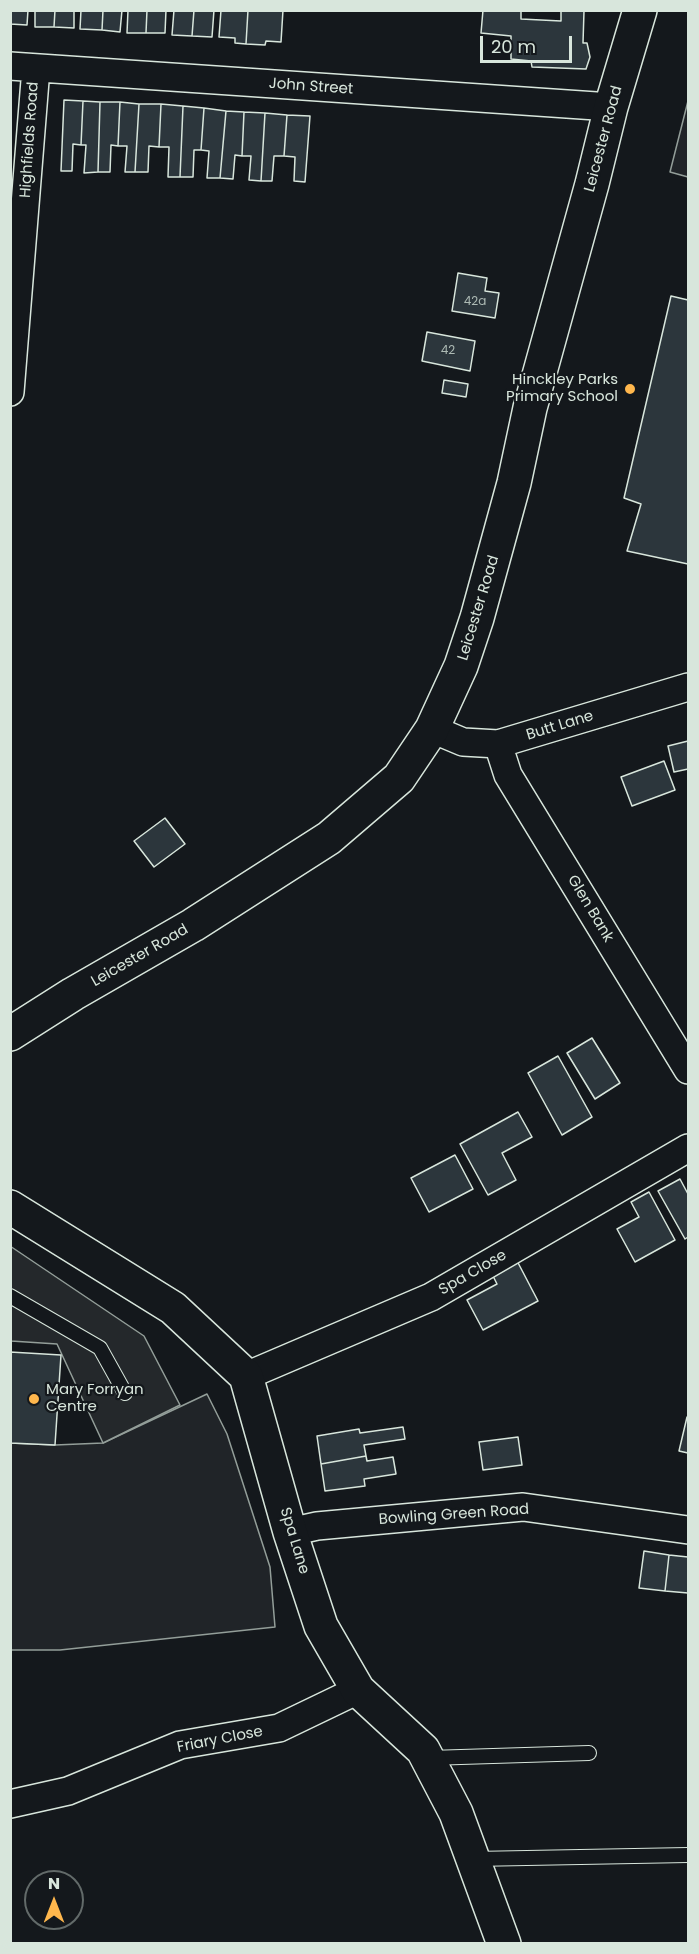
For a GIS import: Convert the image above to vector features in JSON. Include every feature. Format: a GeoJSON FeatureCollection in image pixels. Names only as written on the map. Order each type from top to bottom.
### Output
{"type":"FeatureCollection","features":[{"type":"Feature","properties":{"kind":"main road","name":"Leicester Road"},"geometry":{"type":"LineString","coordinates":[[10,1034],[73,994],[193,925],[329,838],[399,778],[432,729],[461,666],[475,626],[514,483],[530,408],[611,107],[640,10]]}},
{"type":"Feature","properties":{"kind":"main road"},"geometry":{"type":"LineString","coordinates":[[10,1208],[174,1308],[246,1376]]}},
{"type":"Feature","properties":{"kind":"main road","name":"Spa Lane"},"geometry":{"type":"LineString","coordinates":[[246,1376],[290,1532],[321,1626],[358,1690],[423,1750],[456,1813],[499,1937]]}},
{"type":"Feature","properties":{"kind":"street","name":"John Street"},"geometry":{"type":"LineString","coordinates":[[23,67],[611,107]]}},
{"type":"Feature","properties":{"kind":"street","name":"Highfields Road"},"geometry":{"type":"LineString","coordinates":[[10,392],[23,67]]}},
{"type":"Feature","properties":{"kind":"street","name":"Butt Lane"},"geometry":{"type":"LineString","coordinates":[[432,729],[463,742],[498,744],[688,687]]}},
{"type":"Feature","properties":{"kind":"street","name":"Glen Bank"},"geometry":{"type":"LineString","coordinates":[[498,744],[508,775],[688,1070]]}},
{"type":"Feature","properties":{"kind":"street","name":"Spa Close"},"geometry":{"type":"LineString","coordinates":[[246,1376],[431,1297],[688,1148]]}},
{"type":"Feature","properties":{"kind":"street","name":"Bowling Green Road"},"geometry":{"type":"LineString","coordinates":[[290,1532],[317,1526],[523,1507],[688,1530]]}},
{"type":"Feature","properties":{"kind":"street","name":"Friary Close"},"geometry":{"type":"LineString","coordinates":[[10,1804],[68,1791],[180,1745],[279,1728],[358,1690]]}},
{"type":"Feature","properties":{"kind":"lane"},"geometry":{"type":"LineString","coordinates":[[10,1296],[100,1348],[125,1393]]}},
{"type":"Feature","properties":{"kind":"lane"},"geometry":{"type":"LineString","coordinates":[[427,1758],[589,1753]]}},
{"type":"Feature","properties":{"kind":"lane"},"geometry":{"type":"LineString","coordinates":[[473,1859],[688,1855]]}},
{"type":"Feature","properties":{"kind":"shaded area"},"geometry":{"type":"Polygon","coordinates":[[[688,101],[688,177],[670,172],[688,101]]]}},
{"type":"Feature","properties":{"kind":"shaded area"},"geometry":{"type":"Polygon","coordinates":[[[10,1246],[144,1336],[180,1405],[103,1443],[57,1344],[11,1341],[10,1246]]]}},
{"type":"Feature","properties":{"kind":"shaded area"},"geometry":{"type":"Polygon","coordinates":[[[207,1394],[227,1434],[270,1567],[275,1627],[60,1650],[11,1650],[10,1443],[55,1445],[103,1443],[207,1394]]]}},
{"type":"Feature","properties":{"kind":"building"},"geometry":{"type":"Polygon","coordinates":[[[10,10],[28,10],[27,25],[10,24],[10,10]]]}},
{"type":"Feature","properties":{"kind":"building"},"geometry":{"type":"Polygon","coordinates":[[[35,10],[55,10],[54,27],[35,27],[35,10]]]}},
{"type":"Feature","properties":{"kind":"building"},"geometry":{"type":"Polygon","coordinates":[[[55,10],[74,10],[74,28],[54,27],[55,10]]]}},
{"type":"Feature","properties":{"kind":"building"},"geometry":{"type":"Polygon","coordinates":[[[81,10],[103,10],[102,30],[80,29],[81,10]]]}},
{"type":"Feature","properties":{"kind":"building"},"geometry":{"type":"Polygon","coordinates":[[[103,10],[122,10],[120,32],[102,30],[103,10]]]}},
{"type":"Feature","properties":{"kind":"building"},"geometry":{"type":"Polygon","coordinates":[[[128,10],[147,10],[146,33],[127,33],[128,10]]]}},
{"type":"Feature","properties":{"kind":"building"},"geometry":{"type":"Polygon","coordinates":[[[147,10],[166,10],[165,33],[146,33],[147,10]]]}},
{"type":"Feature","properties":{"kind":"building"},"geometry":{"type":"Polygon","coordinates":[[[174,10],[194,10],[192,36],[172,35],[174,10]]]}},
{"type":"Feature","properties":{"kind":"building"},"geometry":{"type":"Polygon","coordinates":[[[194,10],[214,10],[212,37],[192,36],[194,10]]]}},
{"type":"Feature","properties":{"kind":"building"},"geometry":{"type":"Polygon","coordinates":[[[221,10],[248,10],[246,44],[235,43],[235,38],[219,37],[221,10]]]}},
{"type":"Feature","properties":{"kind":"building"},"geometry":{"type":"Polygon","coordinates":[[[248,10],[283,10],[281,42],[266,41],[265,45],[246,44],[248,10]]]}},
{"type":"Feature","properties":{"kind":"building"},"geometry":{"type":"Polygon","coordinates":[[[483,10],[521,10],[521,19],[561,21],[561,10],[584,11],[583,43],[587,43],[590,57],[586,69],[532,67],[531,61],[511,59],[511,36],[481,33],[483,10]]]}},
{"type":"Feature","properties":{"kind":"building"},"geometry":{"type":"Polygon","coordinates":[[[64,100],[83,101],[81,145],[73,144],[72,171],[61,171],[64,100]]]}},
{"type":"Feature","properties":{"kind":"building"},"geometry":{"type":"Polygon","coordinates":[[[83,101],[100,102],[98,172],[84,173],[86,145],[81,145],[83,101]]]}},
{"type":"Feature","properties":{"kind":"building"},"geometry":{"type":"Polygon","coordinates":[[[100,102],[120,102],[118,146],[111,145],[110,172],[98,172],[100,102]]]}},
{"type":"Feature","properties":{"kind":"building"},"geometry":{"type":"Polygon","coordinates":[[[120,102],[139,104],[135,172],[125,172],[127,146],[118,146],[120,102]]]}},
{"type":"Feature","properties":{"kind":"building"},"geometry":{"type":"Polygon","coordinates":[[[139,104],[161,104],[159,147],[149,146],[148,172],[135,172],[139,104]]]}},
{"type":"Feature","properties":{"kind":"building"},"geometry":{"type":"Polygon","coordinates":[[[161,104],[183,106],[180,177],[168,177],[169,147],[159,147],[161,104]]]}},
{"type":"Feature","properties":{"kind":"building"},"geometry":{"type":"Polygon","coordinates":[[[183,106],[204,108],[201,150],[194,150],[193,177],[180,177],[183,106]]]}},
{"type":"Feature","properties":{"kind":"building"},"geometry":{"type":"Polygon","coordinates":[[[204,108],[226,111],[220,178],[207,178],[209,151],[201,150],[204,108]]]}},
{"type":"Feature","properties":{"kind":"building"},"geometry":{"type":"Polygon","coordinates":[[[226,111],[244,112],[242,156],[235,155],[233,179],[220,178],[226,111]]]}},
{"type":"Feature","properties":{"kind":"building"},"geometry":{"type":"Polygon","coordinates":[[[244,112],[265,113],[261,181],[249,180],[251,156],[242,156],[244,112]]]}},
{"type":"Feature","properties":{"kind":"building"},"geometry":{"type":"Polygon","coordinates":[[[265,113],[287,115],[284,156],[274,156],[272,181],[261,181],[265,113]]]}},
{"type":"Feature","properties":{"kind":"building"},"geometry":{"type":"Polygon","coordinates":[[[287,115],[310,116],[305,182],[294,181],[295,157],[284,156],[287,115]]]}},
{"type":"Feature","properties":{"kind":"building"},"geometry":{"type":"Polygon","coordinates":[[[458,273],[487,278],[485,291],[499,293],[495,318],[452,311],[458,273]]]}},
{"type":"Feature","properties":{"kind":"building"},"geometry":{"type":"Polygon","coordinates":[[[671,296],[688,300],[688,564],[627,551],[641,504],[624,498],[671,296]]]}},
{"type":"Feature","properties":{"kind":"building"},"geometry":{"type":"Polygon","coordinates":[[[427,332],[475,341],[470,371],[422,361],[427,332]]]}},
{"type":"Feature","properties":{"kind":"building"},"geometry":{"type":"Polygon","coordinates":[[[444,380],[468,384],[466,397],[442,393],[444,380]]]}},
{"type":"Feature","properties":{"kind":"building"},"geometry":{"type":"Polygon","coordinates":[[[688,741],[688,769],[674,772],[668,746],[688,741]]]}},
{"type":"Feature","properties":{"kind":"building"},"geometry":{"type":"Polygon","coordinates":[[[664,761],[675,790],[632,806],[621,777],[664,761]]]}},
{"type":"Feature","properties":{"kind":"building"},"geometry":{"type":"Polygon","coordinates":[[[165,818],[185,844],[154,867],[134,841],[165,818]]]}},
{"type":"Feature","properties":{"kind":"building"},"geometry":{"type":"Polygon","coordinates":[[[592,1038],[620,1083],[595,1099],[567,1053],[592,1038]]]}},
{"type":"Feature","properties":{"kind":"building"},"geometry":{"type":"Polygon","coordinates":[[[558,1056],[592,1117],[562,1135],[528,1073],[558,1056]]]}},
{"type":"Feature","properties":{"kind":"building"},"geometry":{"type":"Polygon","coordinates":[[[518,1112],[532,1137],[502,1153],[516,1180],[488,1195],[460,1144],[518,1112]]]}},
{"type":"Feature","properties":{"kind":"building"},"geometry":{"type":"Polygon","coordinates":[[[455,1155],[473,1189],[429,1212],[411,1178],[455,1155]]]}},
{"type":"Feature","properties":{"kind":"building"},"geometry":{"type":"Polygon","coordinates":[[[680,1179],[688,1194],[688,1237],[685,1239],[658,1191],[680,1179]]]}},
{"type":"Feature","properties":{"kind":"building"},"geometry":{"type":"Polygon","coordinates":[[[649,1192],[675,1240],[635,1262],[617,1229],[639,1217],[631,1202],[649,1192]]]}},
{"type":"Feature","properties":{"kind":"building"},"geometry":{"type":"Polygon","coordinates":[[[515,1257],[538,1301],[483,1330],[467,1300],[497,1284],[490,1270],[515,1257]]]}},
{"type":"Feature","properties":{"kind":"building","name":"Mary Forryan Centre"},"geometry":{"type":"Polygon","coordinates":[[[10,1352],[61,1355],[55,1445],[10,1443],[10,1352]]]}},
{"type":"Feature","properties":{"kind":"building"},"geometry":{"type":"Polygon","coordinates":[[[688,1417],[688,1453],[679,1451],[688,1417]]]}},
{"type":"Feature","properties":{"kind":"building"},"geometry":{"type":"Polygon","coordinates":[[[403,1427],[405,1439],[364,1445],[366,1456],[321,1464],[317,1436],[359,1429],[360,1433],[403,1427]]]}},
{"type":"Feature","properties":{"kind":"building"},"geometry":{"type":"Polygon","coordinates":[[[518,1437],[522,1465],[483,1470],[479,1442],[518,1437]]]}},
{"type":"Feature","properties":{"kind":"building"},"geometry":{"type":"Polygon","coordinates":[[[366,1456],[367,1461],[393,1457],[396,1474],[364,1479],[365,1486],[325,1491],[321,1464],[366,1456]]]}},
{"type":"Feature","properties":{"kind":"building"},"geometry":{"type":"Polygon","coordinates":[[[644,1551],[669,1555],[665,1591],[639,1588],[644,1551]]]}},
{"type":"Feature","properties":{"kind":"building"},"geometry":{"type":"Polygon","coordinates":[[[669,1555],[688,1557],[688,1593],[665,1591],[669,1555]]]}},
{"type":"Feature","properties":{"kind":"place","name":"Hinckley Parks Primary School"},"geometry":{"type":"Point","coordinates":[630,389]}},
{"type":"Feature","properties":{"kind":"place","name":"Mary Forryan Centre"},"geometry":{"type":"Point","coordinates":[34,1399]}}]}
